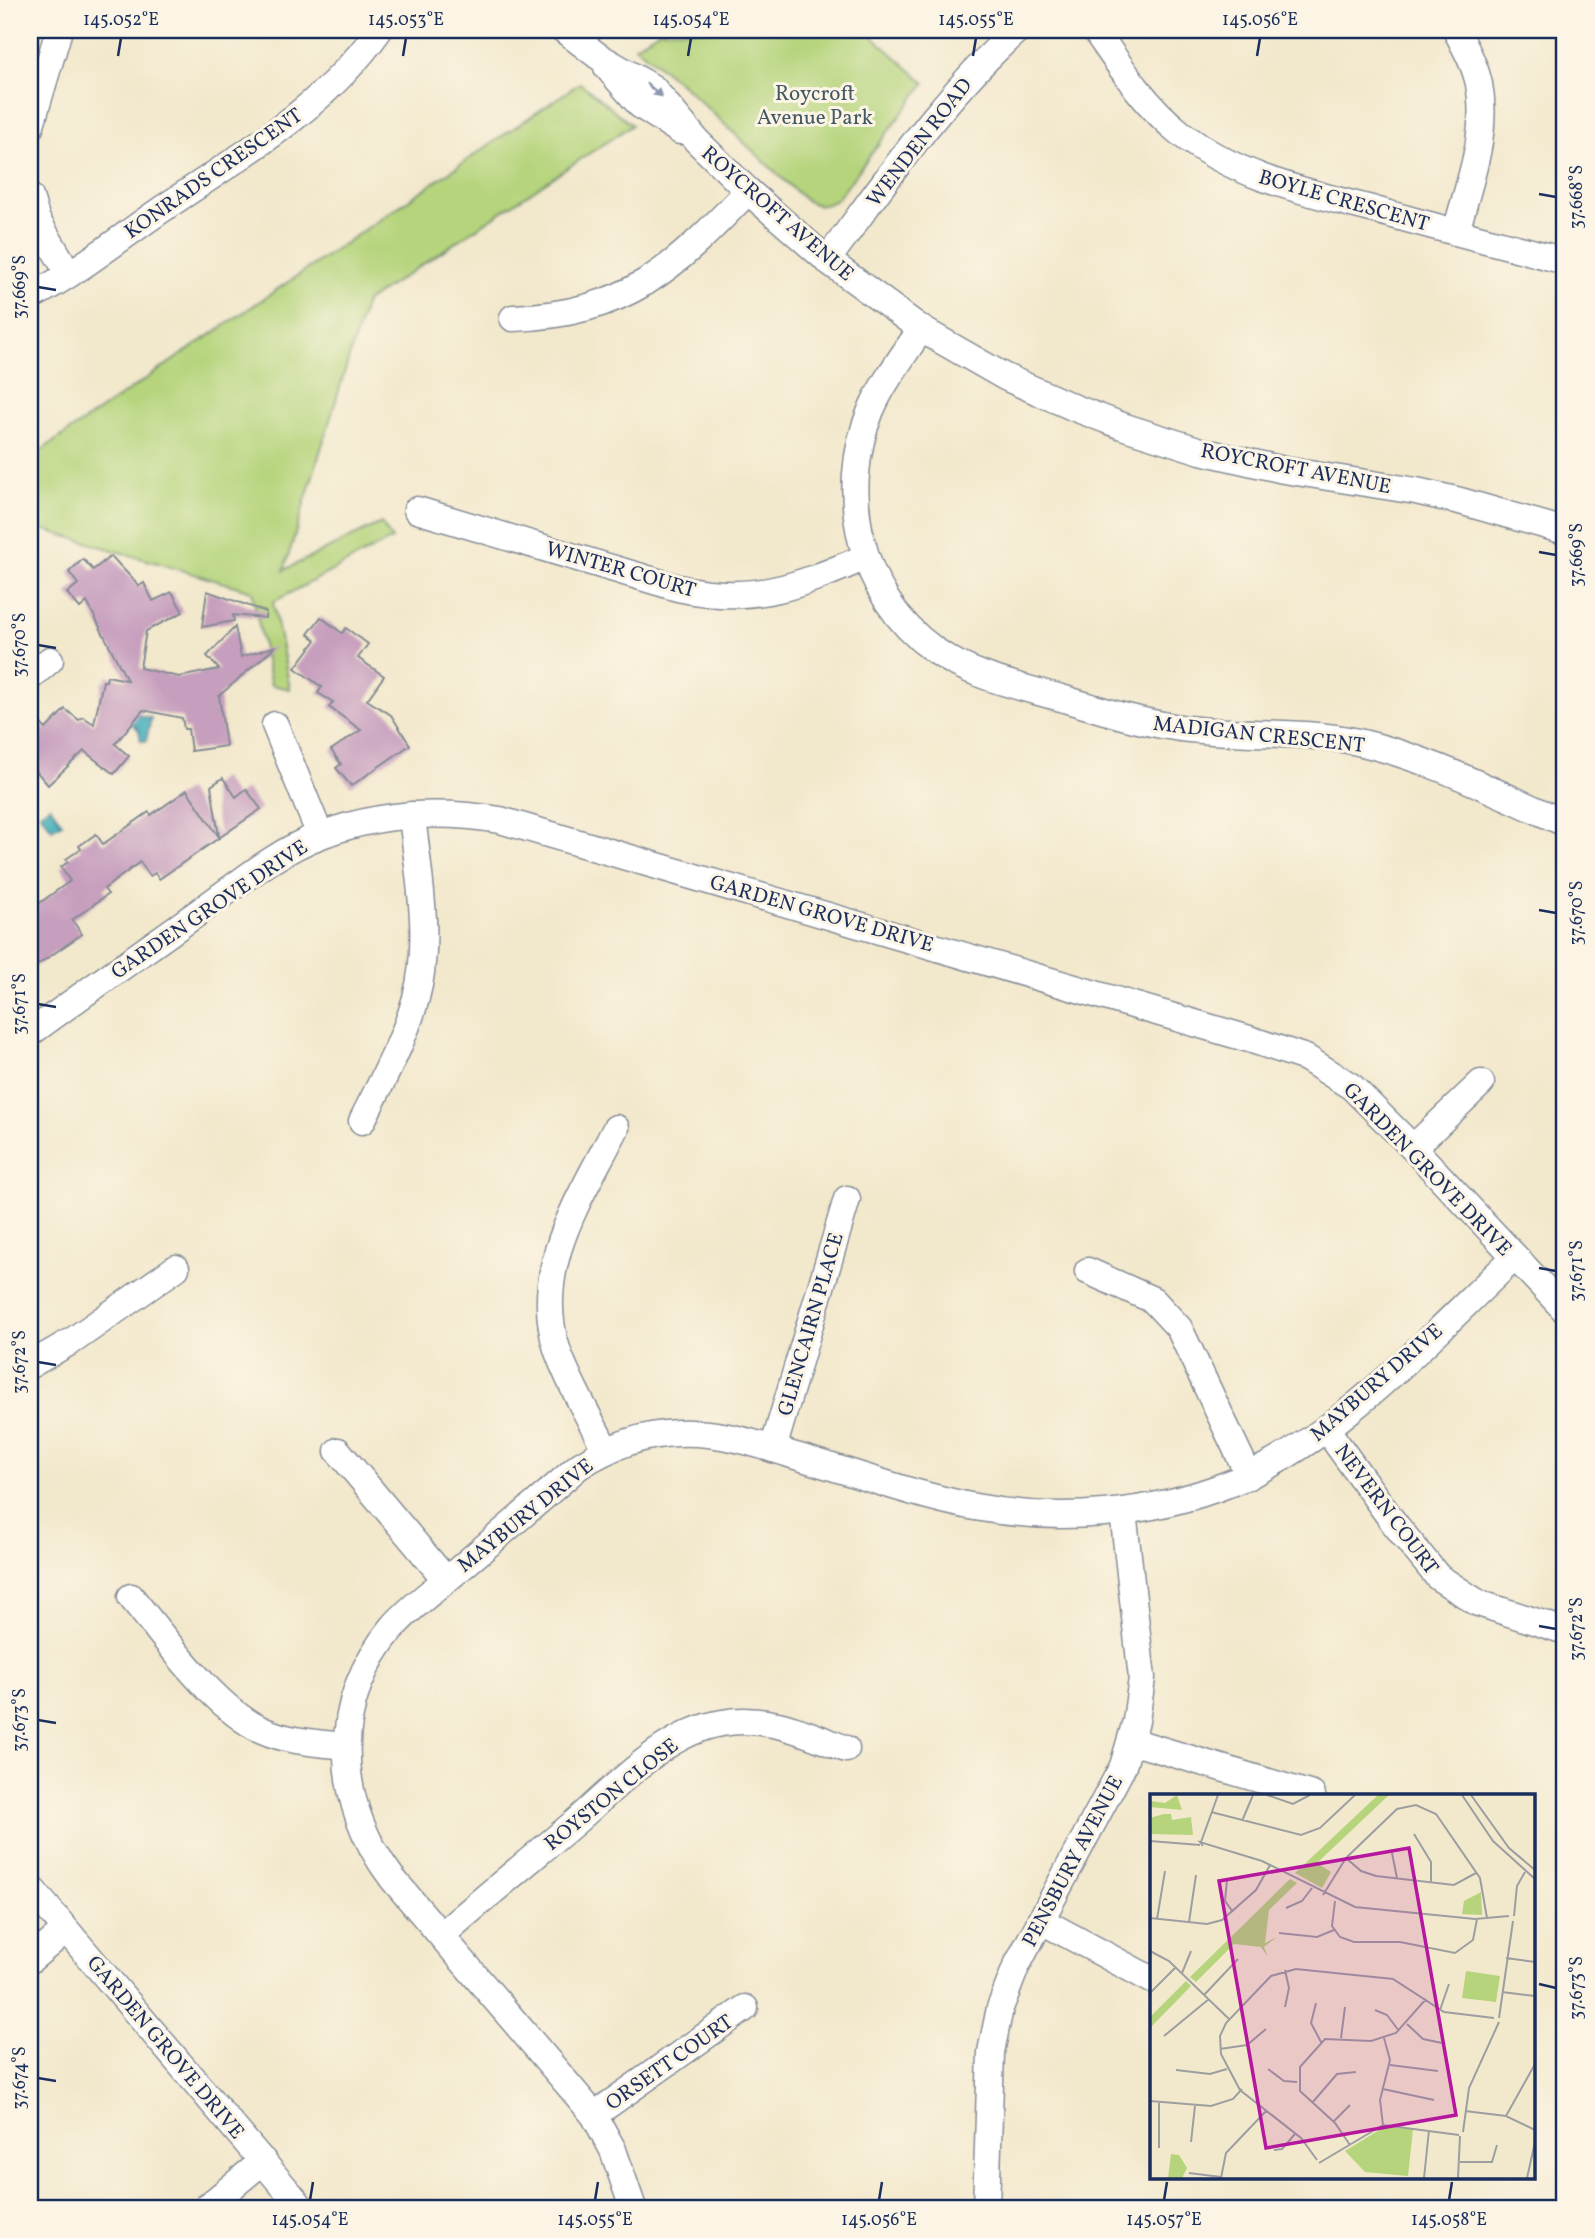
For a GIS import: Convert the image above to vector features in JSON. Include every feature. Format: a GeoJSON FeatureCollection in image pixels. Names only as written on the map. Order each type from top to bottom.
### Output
{"type":"FeatureCollection","features":[{"type":"Feature","properties":{"kind":"street"},"geometry":{"type":"LineString","coordinates":[[30,128],[59,30]]}},
{"type":"Feature","properties":{"kind":"street","name":"KONRADS CRESCENT"},"geometry":{"type":"LineString","coordinates":[[30,297],[69,274],[291,121],[346,72],[379,30]]}},
{"type":"Feature","properties":{"kind":"street","name":"ROYCROFT AVENUE"},"geometry":{"type":"LineString","coordinates":[[564,30],[598,56],[653,88],[697,141],[748,191],[827,260],[921,329],[1017,382],[1075,408],[1173,443],[1284,470],[1427,493],[1565,531]]}},
{"type":"Feature","properties":{"kind":"street","name":"WENDEN ROAD"},"geometry":{"type":"LineString","coordinates":[[827,260],[945,105],[984,61],[1017,30]]}},
{"type":"Feature","properties":{"kind":"street","name":"BOYLE CRESCENT"},"geometry":{"type":"LineString","coordinates":[[1095,30],[1128,77],[1158,113],[1195,143],[1224,160],[1283,185],[1565,261]]}},
{"type":"Feature","properties":{"kind":"street"},"geometry":{"type":"LineString","coordinates":[[1455,232],[1477,151],[1481,113],[1475,71],[1456,30]]}},
{"type":"Feature","properties":{"kind":"street"},"geometry":{"type":"LineString","coordinates":[[513,318],[570,313],[622,296],[647,283],[689,249],[748,191]]}},
{"type":"Feature","properties":{"kind":"street"},"geometry":{"type":"LineString","coordinates":[[30,197],[37,220],[69,274]]}},
{"type":"Feature","properties":{"kind":"street","name":"MADIGAN CRESCENT"},"geometry":{"type":"LineString","coordinates":[[921,329],[872,409],[863,433],[855,475],[855,499],[859,529],[874,581],[910,629],[933,649],[981,674],[1105,711],[1171,727],[1216,732],[1325,736],[1392,750],[1565,823]]}},
{"type":"Feature","properties":{"kind":"street","name":"WINTER COURT"},"geometry":{"type":"LineString","coordinates":[[417,510],[678,588],[716,595],[770,592],[866,557]]}},
{"type":"Feature","properties":{"kind":"street"},"geometry":{"type":"LineString","coordinates":[[30,677],[50,660]]}},
{"type":"Feature","properties":{"kind":"street"},"geometry":{"type":"LineString","coordinates":[[275,725],[320,835]]}},
{"type":"Feature","properties":{"kind":"street"},"geometry":{"type":"LineString","coordinates":[[362,1121],[408,1023],[421,972],[422,917],[412,815]]}},
{"type":"Feature","properties":{"kind":"street","name":"GARDEN GROVE DRIVE"},"geometry":{"type":"LineString","coordinates":[[30,1032],[255,873],[320,835],[356,824],[412,815],[471,815],[533,828],[1306,1058],[1352,1087],[1565,1310]]}},
{"type":"Feature","properties":{"kind":"street"},"geometry":{"type":"LineString","coordinates":[[1413,1148],[1481,1083]]}},
{"type":"Feature","properties":{"kind":"street"},"geometry":{"type":"LineString","coordinates":[[606,1451],[558,1351],[552,1331],[550,1287],[552,1268],[562,1236],[616,1128]]}},
{"type":"Feature","properties":{"kind":"street","name":"GLENCAIRN PLACE"},"geometry":{"type":"LineString","coordinates":[[773,1449],[847,1199]]}},
{"type":"Feature","properties":{"kind":"street","name":"MAYBURY DRIVE"},"geometry":{"type":"LineString","coordinates":[[633,2208],[613,2150],[594,2115],[375,1854],[360,1824],[350,1793],[346,1746],[351,1711],[367,1666],[394,1626],[579,1466],[606,1451],[640,1438],[676,1433],[720,1435],[974,1507],[1043,1515],[1123,1512],[1163,1504],[1249,1476],[1327,1430],[1515,1257]]}},
{"type":"Feature","properties":{"kind":"street"},"geometry":{"type":"LineString","coordinates":[[30,1365],[75,1339],[176,1268]]}},
{"type":"Feature","properties":{"kind":"street"},"geometry":{"type":"LineString","coordinates":[[1088,1271],[1153,1300],[1180,1328],[1249,1476]]}},
{"type":"Feature","properties":{"kind":"street","name":"NEVERN COURT"},"geometry":{"type":"LineString","coordinates":[[1327,1430],[1402,1534],[1438,1577],[1478,1603],[1565,1631]]}},
{"type":"Feature","properties":{"kind":"street"},"geometry":{"type":"LineString","coordinates":[[338,1451],[446,1580]]}},
{"type":"Feature","properties":{"kind":"street","name":"PENSBURY AVENUE"},"geometry":{"type":"LineString","coordinates":[[986,2208],[989,2080],[995,2029],[1007,1987],[1112,1788],[1131,1741],[1140,1701],[1142,1659],[1123,1512]]}},
{"type":"Feature","properties":{"kind":"street"},"geometry":{"type":"LineString","coordinates":[[131,1597],[207,1687],[224,1705],[242,1718],[261,1730],[282,1737],[346,1746]]}},
{"type":"Feature","properties":{"kind":"street","name":"ROYSTON CLOSE"},"geometry":{"type":"LineString","coordinates":[[442,1935],[644,1763],[685,1734],[724,1723],[765,1722],[792,1728],[846,1749]]}},
{"type":"Feature","properties":{"kind":"street"},"geometry":{"type":"LineString","coordinates":[[1131,1741],[1309,1794]]}},
{"type":"Feature","properties":{"kind":"street","name":"GARDEN GROVE DRIVE"},"geometry":{"type":"LineString","coordinates":[[30,1887],[302,2208]]}},
{"type":"Feature","properties":{"kind":"street"},"geometry":{"type":"LineString","coordinates":[[1040,1920],[1150,1979]]}},
{"type":"Feature","properties":{"kind":"street"},"geometry":{"type":"LineString","coordinates":[[30,1960],[66,1930]]}},
{"type":"Feature","properties":{"kind":"street","name":"ORSETT COURT"},"geometry":{"type":"LineString","coordinates":[[594,2115],[745,2008]]}},
{"type":"Feature","properties":{"kind":"street"},"geometry":{"type":"LineString","coordinates":[[206,2208],[263,2161]]}},
{"type":"Feature","properties":{"kind":"green space","name":"Roycroft Avenue Park"},"geometry":{"type":"Polygon","coordinates":[[[660,30],[865,30],[925,83],[837,199],[825,205],[816,204],[804,199],[686,88],[635,46],[660,30]]]}},
{"type":"Feature","properties":{"kind":"green space"},"geometry":{"type":"Polygon","coordinates":[[[580,83],[632,125],[366,302],[284,570],[381,523],[392,539],[273,602],[290,689],[271,685],[252,591],[35,527],[30,531],[30,458],[580,83]]]}},
{"type":"Feature","properties":{"kind":"water"},"geometry":{"type":"Polygon","coordinates":[[[132,714],[151,718],[146,741],[141,741],[139,730],[129,721],[132,714]]]}},
{"type":"Feature","properties":{"kind":"water"},"geometry":{"type":"Polygon","coordinates":[[[50,806],[62,823],[52,829],[40,813],[50,806]]]}},
{"type":"Feature","properties":{"kind":"building"},"geometry":{"type":"Polygon","coordinates":[[[111,556],[139,586],[144,583],[153,601],[172,592],[183,612],[146,631],[140,668],[179,677],[219,669],[207,656],[235,627],[241,657],[276,646],[219,696],[226,746],[191,751],[188,729],[184,729],[182,718],[143,710],[115,744],[129,756],[114,774],[84,751],[48,785],[30,764],[30,733],[40,723],[46,729],[65,709],[79,720],[83,717],[94,724],[103,681],[106,681],[107,676],[127,680],[87,602],[80,608],[67,593],[78,584],[69,572],[83,559],[93,570],[111,556]]]}},
{"type":"Feature","properties":{"kind":"building"},"geometry":{"type":"Polygon","coordinates":[[[207,591],[266,612],[265,618],[233,615],[234,621],[202,627],[207,591]]]}},
{"type":"Feature","properties":{"kind":"building"},"geometry":{"type":"Polygon","coordinates":[[[321,617],[342,633],[346,628],[368,644],[358,658],[384,676],[367,700],[391,715],[410,745],[351,786],[336,768],[341,764],[331,750],[361,730],[329,707],[333,702],[318,693],[322,687],[295,668],[316,640],[308,634],[321,617]]]}},
{"type":"Feature","properties":{"kind":"building"},"geometry":{"type":"Polygon","coordinates":[[[223,778],[236,797],[246,789],[261,809],[159,879],[155,873],[150,876],[140,862],[104,889],[108,894],[72,920],[82,934],[30,970],[30,910],[70,881],[61,867],[68,862],[66,859],[81,849],[79,846],[96,834],[103,844],[187,790],[219,837],[211,786],[223,778]]]}}]}
